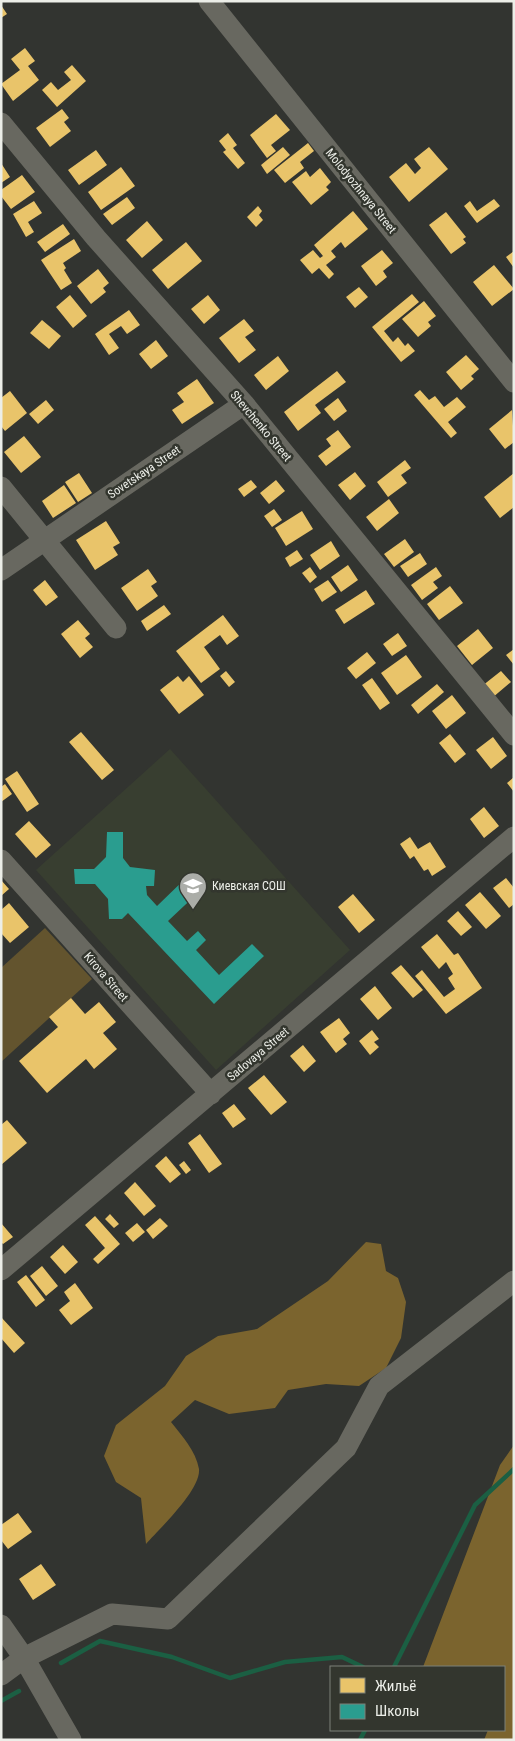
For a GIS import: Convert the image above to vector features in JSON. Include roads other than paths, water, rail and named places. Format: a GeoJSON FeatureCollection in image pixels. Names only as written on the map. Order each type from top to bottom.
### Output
{"type":"FeatureCollection","features":[{"type":"Feature","properties":{"kind":"street","name":"Molodyozhnaya Street"},"geometry":{"type":"LineString","coordinates":[[209,1],[514,382]]}},
{"type":"Feature","properties":{"kind":"street","name":"Shevchenko Street"},"geometry":{"type":"LineString","coordinates":[[1,123],[96,238],[244,404],[514,735]]}},
{"type":"Feature","properties":{"kind":"street","name":"Sovetskaya Street"},"geometry":{"type":"LineString","coordinates":[[1,570],[244,404]]}},
{"type":"Feature","properties":{"kind":"street"},"geometry":{"type":"LineString","coordinates":[[1,487],[116,628]]}},
{"type":"Feature","properties":{"kind":"street","name":"Sadovaya Street"},"geometry":{"type":"LineString","coordinates":[[1,1270],[514,837]]}},
{"type":"Feature","properties":{"kind":"street","name":"Kirova Street"},"geometry":{"type":"LineString","coordinates":[[1,860],[211,1094]]}},
{"type":"Feature","properties":{"kind":"street"},"geometry":{"type":"LineString","coordinates":[[1,1675],[24,1658],[112,1614],[168,1619],[346,1448],[379,1386],[514,1281]]}},
{"type":"Feature","properties":{"kind":"street"},"geometry":{"type":"LineString","coordinates":[[1,1625],[24,1658],[71,1740]]}},
{"type":"Feature","properties":{"kind":"waterway"},"geometry":{"type":"LineString","coordinates":[[394,1666],[475,1505],[514,1469]]}},
{"type":"Feature","properties":{"kind":"waterway"},"geometry":{"type":"LineString","coordinates":[[61,1663],[100,1641],[172,1657],[230,1678],[285,1662],[342,1657],[361,1666]]}},
{"type":"Feature","properties":{"kind":"waterway"},"geometry":{"type":"LineString","coordinates":[[1,1701],[19,1691]]}},
{"type":"Feature","properties":{"kind":"waterway"},"geometry":{"type":"LineString","coordinates":[[360,1740],[364,1731]]}},
{"type":"Feature","properties":{"kind":"place","name":"Киевская СОШ"},"geometry":{"type":"Point","coordinates":[193,910]}}]}
